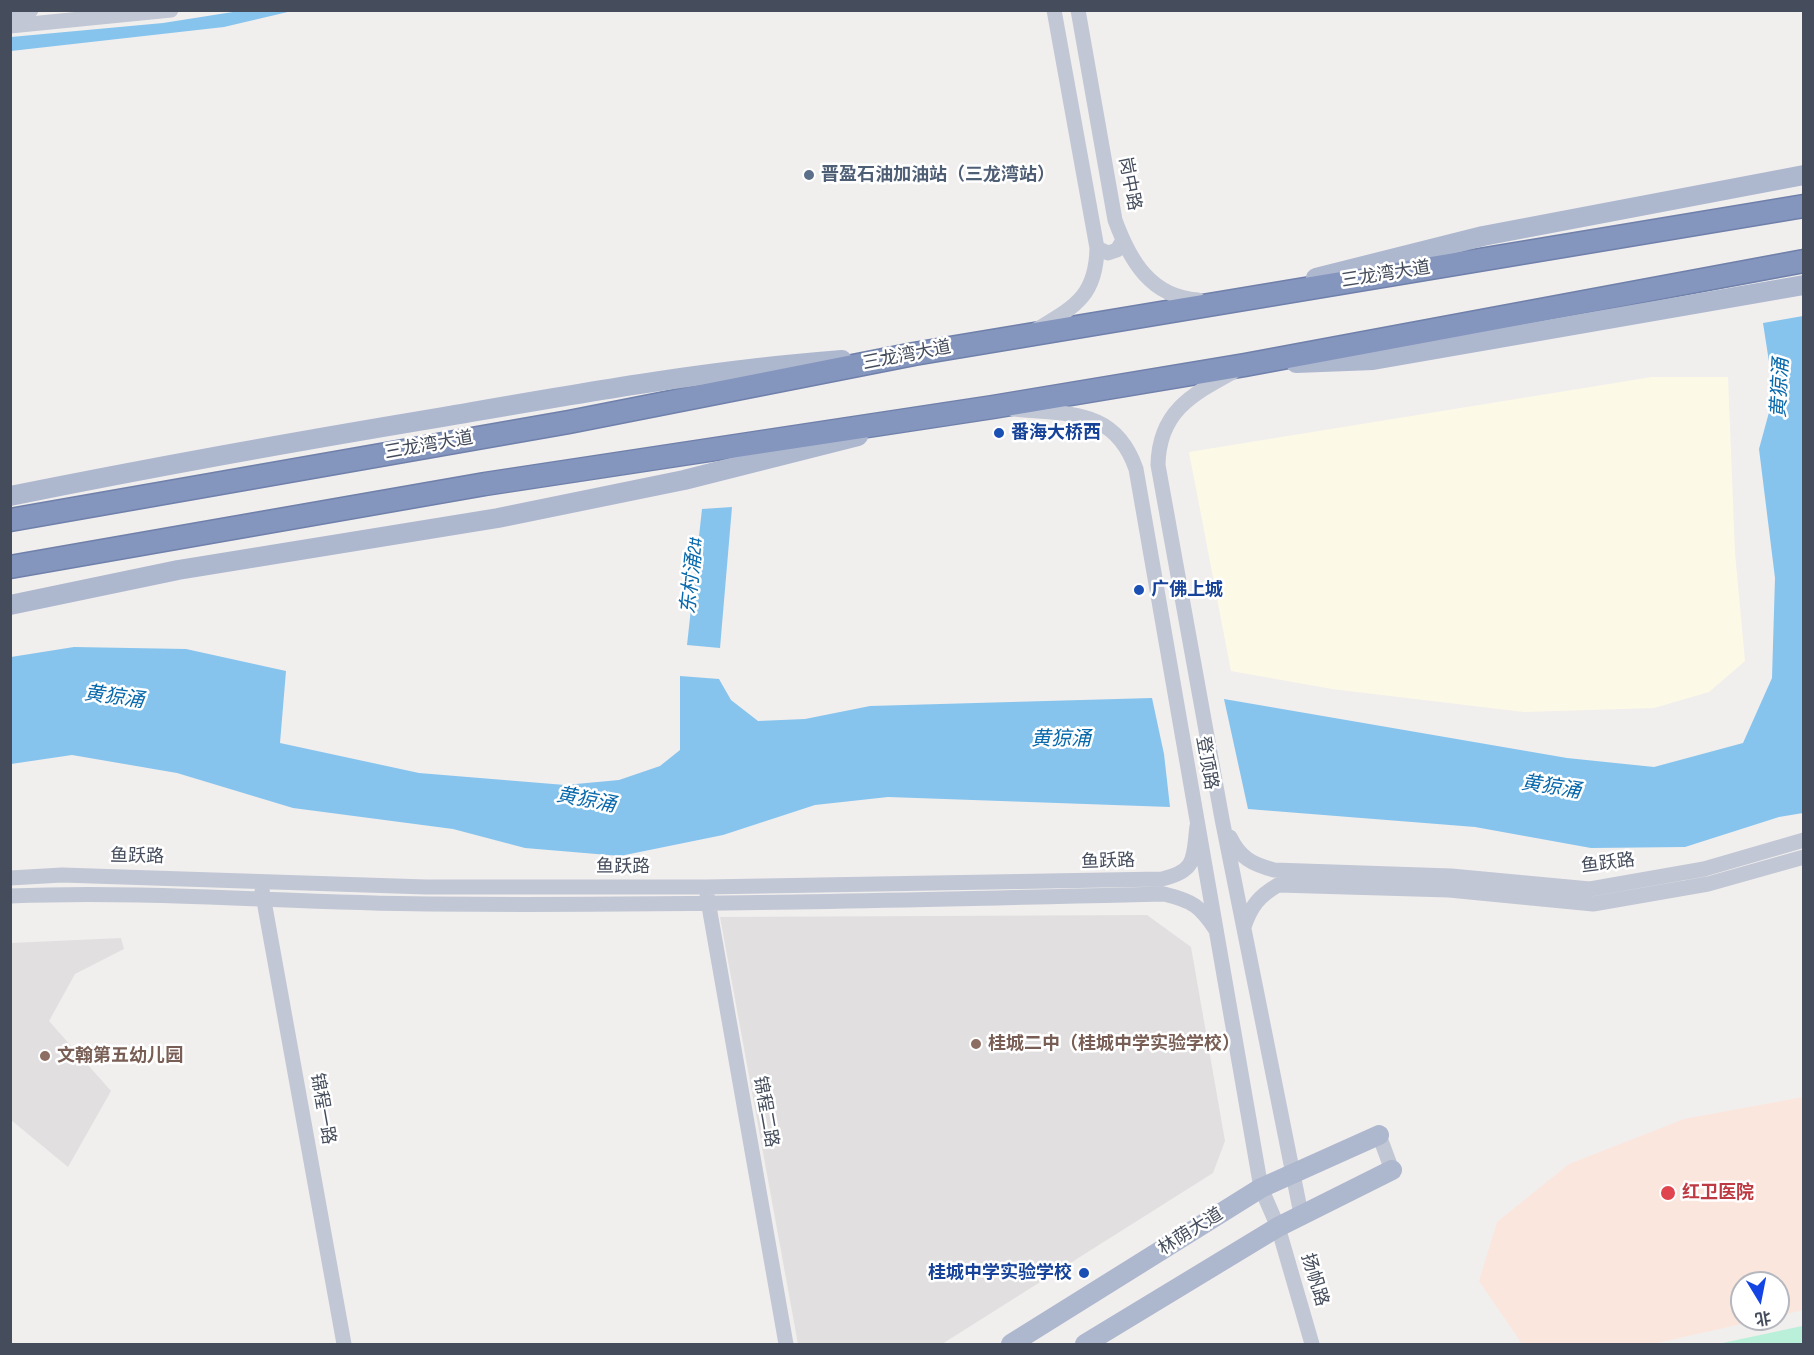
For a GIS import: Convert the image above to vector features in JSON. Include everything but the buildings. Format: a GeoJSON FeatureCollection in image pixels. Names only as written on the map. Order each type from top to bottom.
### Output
{"type":"FeatureCollection","features":[{"type":"Feature","properties":{"kind":"highway","name":"三龙湾大道"},"geometry":{"type":"LineString","coordinates":[[11,520],[569,422],[914,354],[1803,206]]}},
{"type":"Feature","properties":{"kind":"highway"},"geometry":{"type":"LineString","coordinates":[[15,566],[485,484],[993,407],[1245,365],[1803,261]]}},
{"type":"Feature","properties":{"kind":"main road"},"geometry":{"type":"LineString","coordinates":[[1222,302],[1483,236],[1803,175]]}},
{"type":"Feature","properties":{"kind":"main road"},"geometry":{"type":"LineString","coordinates":[[1245,365],[1373,360],[1803,285]]}},
{"type":"Feature","properties":{"kind":"main road"},"geometry":{"type":"LineString","coordinates":[[10,496],[164,465],[552,398],[756,366],[914,354]]}},
{"type":"Feature","properties":{"kind":"main road"},"geometry":{"type":"LineString","coordinates":[[10,605],[178,570],[533,511],[684,480],[949,413]]}},
{"type":"Feature","properties":{"kind":"main road","name":"林荫大道"},"geometry":{"type":"LineString","coordinates":[[1011,1344],[1261,1188],[1378,1135]]}},
{"type":"Feature","properties":{"kind":"main road"},"geometry":{"type":"LineString","coordinates":[[1085,1344],[1278,1227],[1392,1170]]}},
{"type":"Feature","properties":{"kind":"street"},"geometry":{"type":"LineString","coordinates":[[10,12],[31,10]]}},
{"type":"Feature","properties":{"kind":"street"},"geometry":{"type":"LineString","coordinates":[[10,26],[171,10]]}},
{"type":"Feature","properties":{"kind":"street"},"geometry":{"type":"LineString","coordinates":[[1028,335],[1074,306],[1086,294],[1092,281],[1097,248],[1054,10]]}},
{"type":"Feature","properties":{"kind":"street","name":"岗中路"},"geometry":{"type":"LineString","coordinates":[[1078,10],[1115,220],[1123,240],[1139,270],[1161,290],[1179,299],[1222,302]]}},
{"type":"Feature","properties":{"kind":"street"},"geometry":{"type":"LineString","coordinates":[[1097,248],[1108,253],[1117,250],[1123,240]]}},
{"type":"Feature","properties":{"kind":"street","name":"登顶路"},"geometry":{"type":"LineString","coordinates":[[1245,365],[1206,387],[1179,406],[1163,428],[1158,446],[1158,465],[1222,819],[1301,1214]]}},
{"type":"Feature","properties":{"kind":"street","name":"登顶路"},"geometry":{"type":"LineString","coordinates":[[993,407],[1078,416],[1101,422],[1119,437],[1130,452],[1136,469],[1261,1188],[1278,1227]]}},
{"type":"Feature","properties":{"kind":"street"},"geometry":{"type":"LineString","coordinates":[[1136,469],[1138,460],[1147,452],[1154,457],[1158,465]]}},
{"type":"Feature","properties":{"kind":"street","name":"鱼跃路"},"geometry":{"type":"LineString","coordinates":[[1222,819],[1237,852],[1252,864],[1274,870],[1451,876],[1590,889],[1704,869],[1803,840]]}},
{"type":"Feature","properties":{"kind":"street","name":"鱼跃路"},"geometry":{"type":"LineString","coordinates":[[10,878],[62,875],[426,887],[706,887],[1162,879],[1181,875],[1193,859],[1197,826]]}},
{"type":"Feature","properties":{"kind":"street","name":"鱼跃路"},"geometry":{"type":"LineString","coordinates":[[1244,927],[1250,909],[1262,894],[1278,885],[1449,890],[1593,904],[1708,884],[1803,857]]}},
{"type":"Feature","properties":{"kind":"street","name":"锦程一路"},"geometry":{"type":"LineString","coordinates":[[260,880],[344,1344]]}},
{"type":"Feature","properties":{"kind":"street","name":"锦程二路"},"geometry":{"type":"LineString","coordinates":[[706,887],[786,1344]]}},
{"type":"Feature","properties":{"kind":"street","name":"鱼跃路"},"geometry":{"type":"LineString","coordinates":[[10,896],[60,894],[423,904],[709,905],[1164,894],[1184,898],[1202,909],[1216,930]]}},
{"type":"Feature","properties":{"kind":"street"},"geometry":{"type":"LineString","coordinates":[[1378,1135],[1392,1170]]}},
{"type":"Feature","properties":{"kind":"street","name":"扬帆路"},"geometry":{"type":"LineString","coordinates":[[1278,1227],[1312,1344]]}},
{"type":"Feature","properties":{"kind":"shaded area"},"geometry":{"type":"Polygon","coordinates":[[[1652,377],[1728,377],[1735,553],[1745,661],[1709,692],[1654,708],[1524,712],[1332,689],[1231,671],[1189,452],[1652,377]]]}},
{"type":"Feature","properties":{"kind":"shaded area","name":"桂城二中（桂城中学实验学校）"},"geometry":{"type":"Polygon","coordinates":[[[1147,915],[1191,947],[1225,1141],[1213,1173],[942,1344],[798,1344],[720,917],[1147,915]]]}},
{"type":"Feature","properties":{"kind":"shaded area","name":"文翰第五幼儿园"},"geometry":{"type":"Polygon","coordinates":[[[121,938],[124,949],[75,974],[49,1021],[111,1091],[68,1167],[11,1120],[11,943],[121,938]]]}},
{"type":"Feature","properties":{"kind":"shaded area","name":"红卫医院"},"geometry":{"type":"Polygon","coordinates":[[[1803,1097],[1803,1310],[1790,1313],[1790,1271],[1730,1271],[1730,1327],[1652,1344],[1522,1344],[1479,1281],[1497,1222],[1569,1164],[1684,1119],[1803,1097]]]}},
{"type":"Feature","properties":{"kind":"green space"},"geometry":{"type":"Polygon","coordinates":[[[1802,1326],[1803,1344],[1718,1344],[1779,1331],[1790,1331],[1790,1329],[1802,1326]]]}},
{"type":"Feature","properties":{"kind":"water"},"geometry":{"type":"Polygon","coordinates":[[[239,11],[292,11],[224,27],[11,51],[11,37],[163,23],[239,11]]]}},
{"type":"Feature","properties":{"kind":"water","name":"黄猄涌"},"geometry":{"type":"Polygon","coordinates":[[[1803,316],[1803,813],[1779,817],[1685,847],[1591,848],[1475,827],[1248,809],[1224,699],[1567,758],[1654,767],[1743,743],[1772,678],[1775,578],[1759,449],[1774,394],[1763,323],[1803,316]]]}},
{"type":"Feature","properties":{"kind":"water"},"geometry":{"type":"Polygon","coordinates":[[[732,507],[720,648],[687,645],[702,509],[732,507]]]}},
{"type":"Feature","properties":{"kind":"water","name":"黄猄涌"},"geometry":{"type":"Polygon","coordinates":[[[74,647],[186,649],[286,671],[280,743],[419,773],[565,785],[619,780],[660,766],[680,750],[680,676],[719,679],[731,700],[758,721],[805,719],[870,706],[1152,698],[1164,754],[1170,807],[888,797],[815,805],[723,835],[620,856],[525,848],[453,829],[293,808],[177,773],[72,755],[11,764],[11,657],[74,647]]]}},
{"type":"Feature","properties":{"kind":"place","name":"晋盈石油加油站（三龙湾站）"},"geometry":{"type":"Point","coordinates":[809,175]}},
{"type":"Feature","properties":{"kind":"place","name":"番海大桥西"},"geometry":{"type":"Point","coordinates":[999,433]}},
{"type":"Feature","properties":{"kind":"place","name":"广佛上城"},"geometry":{"type":"Point","coordinates":[1139,590]}},
{"type":"Feature","properties":{"kind":"place","name":"桂城二中（桂城中学实验学校）"},"geometry":{"type":"Point","coordinates":[976,1044]}},
{"type":"Feature","properties":{"kind":"place","name":"文翰第五幼儿园"},"geometry":{"type":"Point","coordinates":[45,1056]}},
{"type":"Feature","properties":{"kind":"place","name":"红卫医院"},"geometry":{"type":"Point","coordinates":[1668,1193]}},
{"type":"Feature","properties":{"kind":"place","name":"桂城中学实验学校"},"geometry":{"type":"Point","coordinates":[1084,1273]}},
{"type":"Feature","properties":{"kind":"water label","name":"东村涌2#"},"geometry":{"type":"Point","coordinates":[693,576]}}]}
